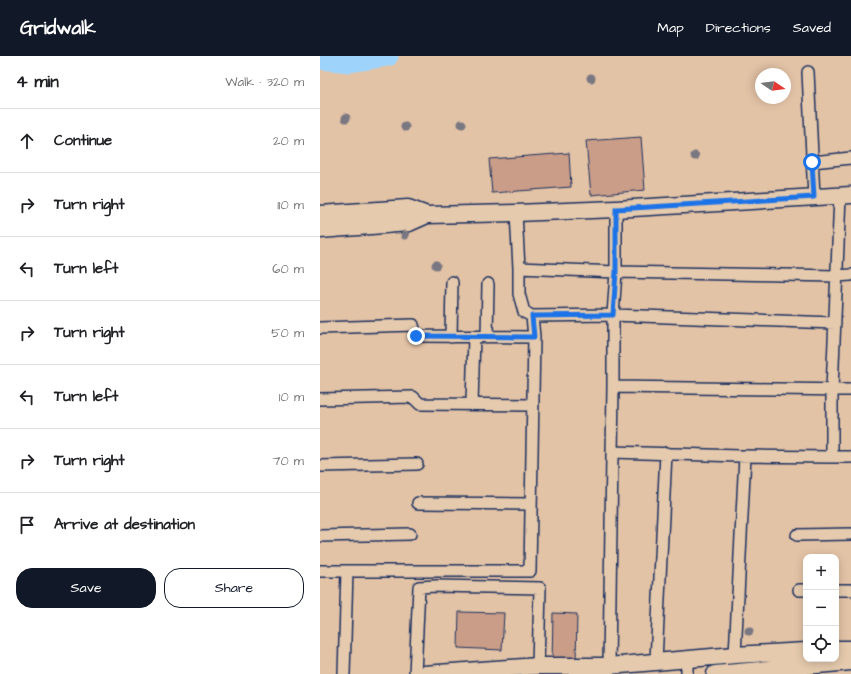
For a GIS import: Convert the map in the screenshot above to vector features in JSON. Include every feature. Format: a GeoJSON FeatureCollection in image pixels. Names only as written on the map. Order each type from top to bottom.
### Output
{"type":"FeatureCollection","features":[{"type":"Feature","properties":{"kind":"street"},"geometry":{"type":"LineString","coordinates":[[808,72],[814,197]]}},
{"type":"Feature","properties":{"kind":"street"},"geometry":{"type":"LineString","coordinates":[[812,162],[851,158]]}},
{"type":"Feature","properties":{"kind":"street"},"geometry":{"type":"LineString","coordinates":[[320,214],[408,208],[427,215],[516,213],[616,209],[845,195],[837,276],[832,390],[832,458]]}},
{"type":"Feature","properties":{"kind":"street"},"geometry":{"type":"LineString","coordinates":[[609,666],[613,315],[616,272],[616,209]]}},
{"type":"Feature","properties":{"kind":"street"},"geometry":{"type":"LineString","coordinates":[[516,213],[519,294],[524,312],[532,316],[613,315],[835,323]]}},
{"type":"Feature","properties":{"kind":"street"},"geometry":{"type":"LineString","coordinates":[[320,230],[409,223],[427,215]]}},
{"type":"Feature","properties":{"kind":"street"},"geometry":{"type":"LineString","coordinates":[[519,268],[616,272],[837,276],[851,274]]}},
{"type":"Feature","properties":{"kind":"street"},"geometry":{"type":"LineString","coordinates":[[451,336],[452,282]]}},
{"type":"Feature","properties":{"kind":"street"},"geometry":{"type":"LineString","coordinates":[[488,284],[488,337]]}},
{"type":"Feature","properties":{"kind":"street"},"geometry":{"type":"LineString","coordinates":[[320,571],[530,571],[534,337],[532,316]]}},
{"type":"Feature","properties":{"kind":"street"},"geometry":{"type":"LineString","coordinates":[[320,328],[413,325],[416,336],[534,337]]}},
{"type":"Feature","properties":{"kind":"street"},"geometry":{"type":"LineString","coordinates":[[472,404],[474,337]]}},
{"type":"Feature","properties":{"kind":"street"},"geometry":{"type":"LineString","coordinates":[[613,387],[851,390]]}},
{"type":"Feature","properties":{"kind":"street"},"geometry":{"type":"LineString","coordinates":[[320,399],[413,397],[420,404],[533,405]]}},
{"type":"Feature","properties":{"kind":"street"},"geometry":{"type":"LineString","coordinates":[[612,452],[832,458],[851,457]]}},
{"type":"Feature","properties":{"kind":"street"},"geometry":{"type":"LineString","coordinates":[[656,661],[666,453]]}},
{"type":"Feature","properties":{"kind":"street"},"geometry":{"type":"LineString","coordinates":[[735,655],[745,456]]}},
{"type":"Feature","properties":{"kind":"street"},"geometry":{"type":"LineString","coordinates":[[320,466],[417,464]]}},
{"type":"Feature","properties":{"kind":"street"},"geometry":{"type":"LineString","coordinates":[[418,503],[532,504]]}},
{"type":"Feature","properties":{"kind":"street"},"geometry":{"type":"LineString","coordinates":[[320,536],[410,534]]}},
{"type":"Feature","properties":{"kind":"street"},"geometry":{"type":"LineString","coordinates":[[797,535],[851,534]]}},
{"type":"Feature","properties":{"kind":"street"},"geometry":{"type":"LineString","coordinates":[[344,674],[347,571]]}},
{"type":"Feature","properties":{"kind":"street"},"geometry":{"type":"LineString","coordinates":[[415,674],[419,587],[540,588],[538,666]]}},
{"type":"Feature","properties":{"kind":"street"},"geometry":{"type":"LineString","coordinates":[[839,590],[851,590]]}},
{"type":"Feature","properties":{"kind":"street"},"geometry":{"type":"LineString","coordinates":[[839,650],[851,649]]}},
{"type":"Feature","properties":{"kind":"street"},"geometry":{"type":"LineString","coordinates":[[424,674],[495,672],[538,666],[609,666],[656,661],[687,667],[735,655],[803,651]]}},
{"type":"Feature","properties":{"kind":"street"},"geometry":{"type":"LineString","coordinates":[[715,674],[851,662]]}},
{"type":"Feature","properties":{"kind":"building"},"geometry":{"type":"Polygon","coordinates":[[[641,137],[645,190],[591,195],[586,141],[641,137]]]}},
{"type":"Feature","properties":{"kind":"building"},"geometry":{"type":"Polygon","coordinates":[[[569,153],[571,187],[492,193],[489,159],[569,153]]]}},
{"type":"Feature","properties":{"kind":"building"},"geometry":{"type":"Polygon","coordinates":[[[459,612],[504,613],[502,650],[458,648],[459,612]]]}},
{"type":"Feature","properties":{"kind":"building"},"geometry":{"type":"Polygon","coordinates":[[[553,613],[577,614],[576,663],[552,663],[553,613]]]}},
{"type":"Feature","properties":{"kind":"waterway"},"geometry":{"type":"LineString","coordinates":[[320,59],[350,62],[388,56]]}},
{"type":"Feature","properties":{"kind":"route"},"geometry":{"type":"LineString","coordinates":[[416,336],[534,337],[532,316],[613,315],[616,272],[616,209],[814,197],[812,162]]}}]}
